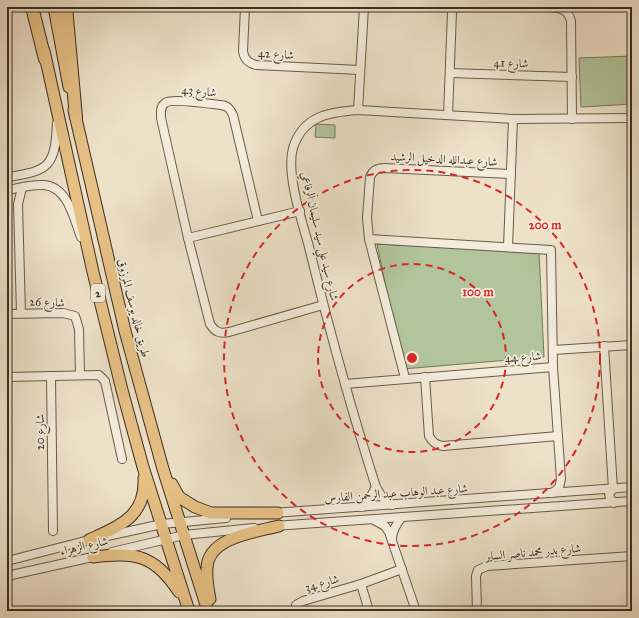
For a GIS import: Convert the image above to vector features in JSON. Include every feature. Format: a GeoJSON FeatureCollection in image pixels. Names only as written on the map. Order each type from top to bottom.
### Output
{"type":"FeatureCollection","features":[{"type":"Feature","properties":{"kind":"highway"},"geometry":{"type":"LineString","coordinates":[[32,7],[45,59]]}},
{"type":"Feature","properties":{"kind":"highway"},"geometry":{"type":"LineString","coordinates":[[66,7],[76,117]]}},
{"type":"Feature","properties":{"kind":"main road","name":"2"},"geometry":{"type":"LineString","coordinates":[[37,7],[45,59],[93,272],[143,467],[167,538],[187,607]]}},
{"type":"Feature","properties":{"kind":"main road","name":"طريق خالد يوسف المرزوق"},"geometry":{"type":"LineString","coordinates":[[54,7],[68,84],[125,331],[163,469],[208,611]]}},
{"type":"Feature","properties":{"kind":"main road"},"geometry":{"type":"LineString","coordinates":[[89,540],[130,518],[138,509],[144,489],[143,467]]}},
{"type":"Feature","properties":{"kind":"main road"},"geometry":{"type":"LineString","coordinates":[[163,469],[179,497],[195,508],[211,513],[278,513]]}},
{"type":"Feature","properties":{"kind":"main road"},"geometry":{"type":"LineString","coordinates":[[213,611],[208,587],[206,566],[212,553],[220,545],[233,537],[279,526]]}},
{"type":"Feature","properties":{"kind":"main road"},"geometry":{"type":"LineString","coordinates":[[93,557],[117,554],[136,555],[156,565],[171,580],[187,607]]}},
{"type":"Feature","properties":{"kind":"street","name":"شارع 42"},"geometry":{"type":"LineString","coordinates":[[245,7],[244,56],[249,63],[256,65],[360,70]]}},
{"type":"Feature","properties":{"kind":"street"},"geometry":{"type":"LineString","coordinates":[[358,110],[364,7]]}},
{"type":"Feature","properties":{"kind":"street"},"geometry":{"type":"LineString","coordinates":[[448,115],[452,12],[455,7]]}},
{"type":"Feature","properties":{"kind":"street"},"geometry":{"type":"LineString","coordinates":[[550,7],[563,9],[571,21],[572,119]]}},
{"type":"Feature","properties":{"kind":"street","name":"شارع 41"},"geometry":{"type":"LineString","coordinates":[[450,73],[572,77]]}},
{"type":"Feature","properties":{"kind":"street","name":"شارع 43"},"geometry":{"type":"LineString","coordinates":[[258,221],[231,110],[222,105],[168,101],[162,107],[161,118],[188,238],[210,324],[213,329],[217,332],[229,332],[323,305]]}},
{"type":"Feature","properties":{"kind":"street","name":"شارع سيد علي سيد سليمان الرفاعي"},"geometry":{"type":"LineString","coordinates":[[392,505],[382,497],[376,486],[323,305],[294,185],[291,160],[297,139],[306,126],[319,116],[329,112],[358,110],[513,119],[632,118]]}},
{"type":"Feature","properties":{"kind":"street"},"geometry":{"type":"LineString","coordinates":[[7,177],[33,173],[50,162],[53,156],[56,136],[57,115]]}},
{"type":"Feature","properties":{"kind":"street","name":"شارع عبدالله الدخيل الرشيد"},"geometry":{"type":"LineString","coordinates":[[508,248],[513,119]]}},
{"type":"Feature","properties":{"kind":"street","name":"شارع عبدالله الدخيل الرشيد"},"geometry":{"type":"LineString","coordinates":[[405,378],[369,239],[367,218],[370,177],[374,170],[384,168],[511,174]]}},
{"type":"Feature","properties":{"kind":"street"},"geometry":{"type":"LineString","coordinates":[[18,204],[9,190],[43,185],[52,187],[59,192],[67,202],[83,241],[93,272]]}},
{"type":"Feature","properties":{"kind":"street"},"geometry":{"type":"LineString","coordinates":[[20,313],[18,204],[22,188]]}},
{"type":"Feature","properties":{"kind":"street"},"geometry":{"type":"LineString","coordinates":[[188,238],[300,211]]}},
{"type":"Feature","properties":{"kind":"street"},"geometry":{"type":"LineString","coordinates":[[369,239],[552,250],[553,367]]}},
{"type":"Feature","properties":{"kind":"street","name":"شارع 26"},"geometry":{"type":"LineString","coordinates":[[7,314],[63,313],[74,316],[79,329],[80,375]]}},
{"type":"Feature","properties":{"kind":"street"},"geometry":{"type":"LineString","coordinates":[[553,350],[632,345]]}},
{"type":"Feature","properties":{"kind":"street"},"geometry":{"type":"LineString","coordinates":[[604,346],[613,489],[609,494],[614,503]]}},
{"type":"Feature","properties":{"kind":"street","name":"شارع 44"},"geometry":{"type":"LineString","coordinates":[[345,384],[553,367],[561,479]]}},
{"type":"Feature","properties":{"kind":"street"},"geometry":{"type":"LineString","coordinates":[[7,377],[99,375],[105,381],[122,459]]}},
{"type":"Feature","properties":{"kind":"street","name":"شارع 20"},"geometry":{"type":"LineString","coordinates":[[51,376],[52,531]]}},
{"type":"Feature","properties":{"kind":"street"},"geometry":{"type":"LineString","coordinates":[[426,377],[429,436],[433,442],[438,445],[442,446],[558,436]]}},
{"type":"Feature","properties":{"kind":"street"},"geometry":{"type":"LineString","coordinates":[[561,479],[565,486],[572,492]]}},
{"type":"Feature","properties":{"kind":"street"},"geometry":{"type":"LineString","coordinates":[[552,493],[559,488],[561,479]]}},
{"type":"Feature","properties":{"kind":"street"},"geometry":{"type":"LineString","coordinates":[[362,508],[370,498],[376,486]]}},
{"type":"Feature","properties":{"kind":"street","name":"شارع عبد الوهاب عبد الرحمن الفارس"},"geometry":{"type":"LineString","coordinates":[[162,524],[278,513],[632,487]]}},
{"type":"Feature","properties":{"kind":"street"},"geometry":{"type":"LineString","coordinates":[[594,490],[599,492],[602,498],[597,504]]}},
{"type":"Feature","properties":{"kind":"street","name":"شارع عبد الوهاب عبد الرحمن الفارس"},"geometry":{"type":"LineString","coordinates":[[167,538],[184,535],[315,523],[632,501]]}},
{"type":"Feature","properties":{"kind":"street"},"geometry":{"type":"LineString","coordinates":[[328,510],[325,515],[328,522]]}},
{"type":"Feature","properties":{"kind":"street"},"geometry":{"type":"LineString","coordinates":[[314,511],[318,516],[315,523]]}},
{"type":"Feature","properties":{"kind":"street"},"geometry":{"type":"LineString","coordinates":[[392,538],[393,530],[402,517]]}},
{"type":"Feature","properties":{"kind":"street"},"geometry":{"type":"LineString","coordinates":[[373,519],[385,526],[392,538],[416,611]]}},
{"type":"Feature","properties":{"kind":"street","name":"شارع الزهراء"},"geometry":{"type":"LineString","coordinates":[[8,560],[162,524]]}},
{"type":"Feature","properties":{"kind":"street","name":"شارع الزهراء"},"geometry":{"type":"LineString","coordinates":[[7,576],[93,557],[167,538]]}},
{"type":"Feature","properties":{"kind":"street","name":"شارع بدر محمد ناصر الساير"},"geometry":{"type":"LineString","coordinates":[[477,611],[476,576],[478,570],[487,566],[632,556]]}},
{"type":"Feature","properties":{"kind":"street","name":"شارع 34"},"geometry":{"type":"LineString","coordinates":[[295,611],[296,605],[303,601],[361,584],[402,569]]}},
{"type":"Feature","properties":{"kind":"street"},"geometry":{"type":"LineString","coordinates":[[361,584],[369,611]]}},
{"type":"Feature","properties":{"kind":"green space"},"geometry":{"type":"Polygon","coordinates":[[[632,56],[632,104],[581,107],[579,58],[632,56]]]}},
{"type":"Feature","properties":{"kind":"green space"},"geometry":{"type":"Polygon","coordinates":[[[316,124],[335,125],[335,138],[315,137],[316,124]]]}},
{"type":"Feature","properties":{"kind":"green space"},"geometry":{"type":"Polygon","coordinates":[[[377,244],[539,252],[544,357],[403,369],[377,244]]]}}]}
